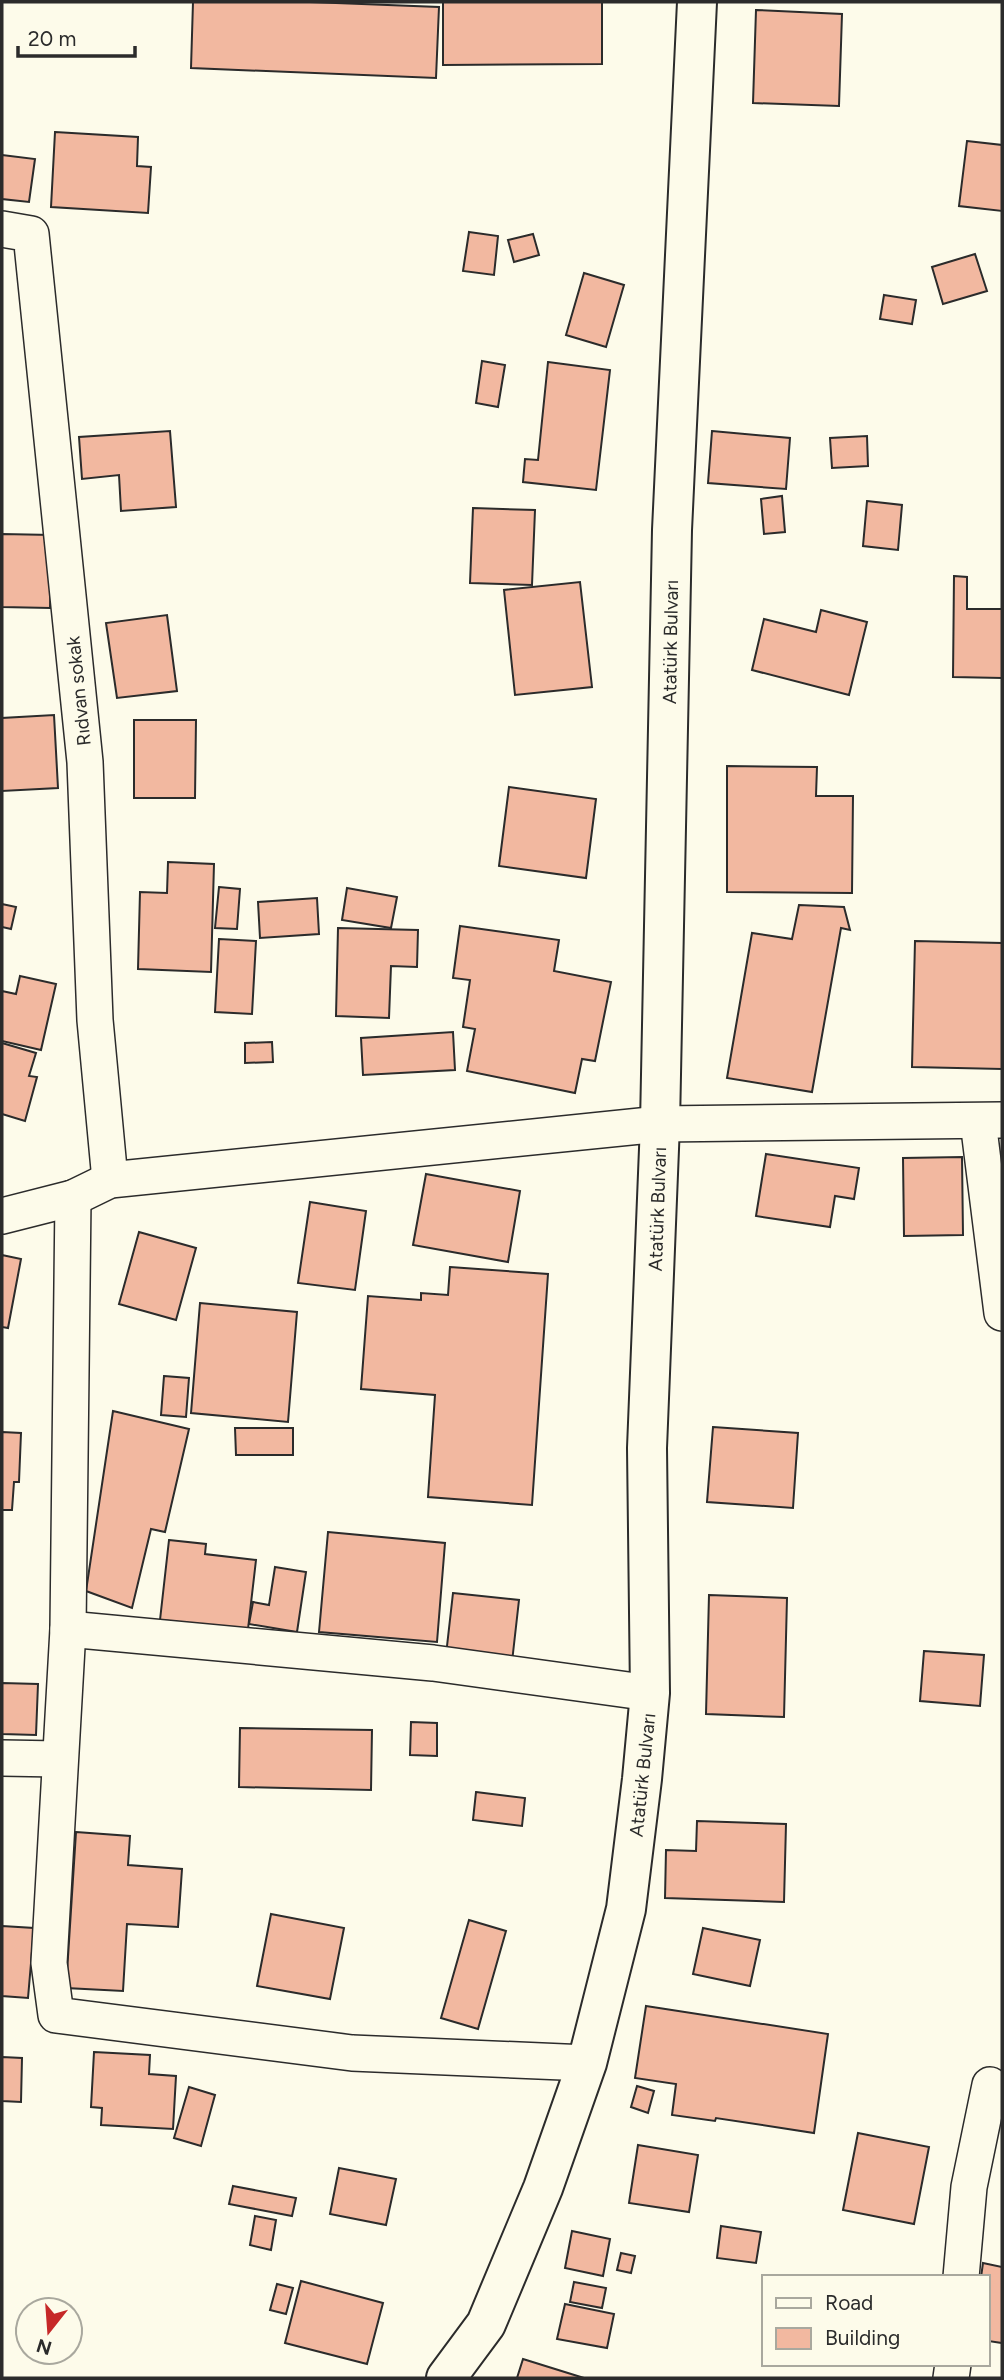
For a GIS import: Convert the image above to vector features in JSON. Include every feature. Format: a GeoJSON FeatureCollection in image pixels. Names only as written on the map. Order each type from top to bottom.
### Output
{"type":"FeatureCollection","features":[{"type":"Feature","properties":{"kind":"main road","name":"Atatürk Bulvarı"},"geometry":{"type":"LineString","coordinates":[[446,2378],[486,2324],[543,2188],[587,2063],[626,1909],[650,1693],[647,1448],[660,1124],[672,530],[697,2]]}},
{"type":"Feature","properties":{"kind":"street","name":"Rıdvan sokak"},"geometry":{"type":"LineString","coordinates":[[2,229],[31,234],[85,762],[95,1020],[110,1180]]}},
{"type":"Feature","properties":{"kind":"street"},"geometry":{"type":"LineString","coordinates":[[2,1216],[73,1198],[110,1180],[660,1124],[990,1121],[1002,1313]]}},
{"type":"Feature","properties":{"kind":"street"},"geometry":{"type":"LineString","coordinates":[[73,1198],[68,1629],[49,1964],[56,2015],[352,2053],[587,2063]]}},
{"type":"Feature","properties":{"kind":"street"},"geometry":{"type":"LineString","coordinates":[[68,1629],[433,1663],[650,1693]]}},
{"type":"Feature","properties":{"kind":"street"},"geometry":{"type":"LineString","coordinates":[[2,1758],[59,1759]]}},
{"type":"Feature","properties":{"kind":"street"},"geometry":{"type":"LineString","coordinates":[[961,2275],[969,2187],[989,2085]]}},
{"type":"Feature","properties":{"kind":"building"},"geometry":{"type":"Polygon","coordinates":[[[193,2],[310,2],[439,7],[436,78],[191,68],[193,2]]]}},
{"type":"Feature","properties":{"kind":"building"},"geometry":{"type":"Polygon","coordinates":[[[443,2],[602,2],[602,64],[443,65],[443,2]]]}},
{"type":"Feature","properties":{"kind":"building"},"geometry":{"type":"Polygon","coordinates":[[[756,10],[842,14],[839,106],[753,103],[756,10]]]}},
{"type":"Feature","properties":{"kind":"building"},"geometry":{"type":"Polygon","coordinates":[[[55,132],[138,137],[137,166],[151,167],[148,213],[51,207],[55,132]]]}},
{"type":"Feature","properties":{"kind":"building"},"geometry":{"type":"Polygon","coordinates":[[[967,141],[1002,145],[1002,211],[959,206],[967,141]]]}},
{"type":"Feature","properties":{"kind":"building"},"geometry":{"type":"Polygon","coordinates":[[[2,155],[35,159],[29,202],[2,199],[2,155]]]}},
{"type":"Feature","properties":{"kind":"building"},"geometry":{"type":"Polygon","coordinates":[[[469,232],[498,236],[494,275],[463,271],[469,232]]]}},
{"type":"Feature","properties":{"kind":"building"},"geometry":{"type":"Polygon","coordinates":[[[533,234],[539,255],[514,262],[508,240],[533,234]]]}},
{"type":"Feature","properties":{"kind":"building"},"geometry":{"type":"Polygon","coordinates":[[[975,254],[987,291],[943,304],[932,267],[975,254]]]}},
{"type":"Feature","properties":{"kind":"building"},"geometry":{"type":"Polygon","coordinates":[[[584,273],[624,285],[606,347],[566,335],[584,273]]]}},
{"type":"Feature","properties":{"kind":"building"},"geometry":{"type":"Polygon","coordinates":[[[884,295],[916,300],[912,324],[880,319],[884,295]]]}},
{"type":"Feature","properties":{"kind":"building"},"geometry":{"type":"Polygon","coordinates":[[[482,361],[505,365],[498,407],[476,403],[482,361]]]}},
{"type":"Feature","properties":{"kind":"building"},"geometry":{"type":"Polygon","coordinates":[[[548,362],[610,370],[596,490],[523,482],[525,459],[538,460],[548,362]]]}},
{"type":"Feature","properties":{"kind":"building"},"geometry":{"type":"Polygon","coordinates":[[[170,431],[176,507],[121,511],[119,475],[82,479],[79,437],[170,431]]]}},
{"type":"Feature","properties":{"kind":"building"},"geometry":{"type":"Polygon","coordinates":[[[712,431],[790,438],[786,489],[708,483],[712,431]]]}},
{"type":"Feature","properties":{"kind":"building"},"geometry":{"type":"Polygon","coordinates":[[[867,436],[868,466],[832,468],[830,438],[867,436]]]}},
{"type":"Feature","properties":{"kind":"building"},"geometry":{"type":"Polygon","coordinates":[[[782,496],[785,532],[764,534],[761,499],[782,496]]]}},
{"type":"Feature","properties":{"kind":"building"},"geometry":{"type":"Polygon","coordinates":[[[867,501],[902,505],[898,550],[863,546],[867,501]]]}},
{"type":"Feature","properties":{"kind":"building"},"geometry":{"type":"Polygon","coordinates":[[[473,508],[535,510],[532,585],[470,583],[473,508]]]}},
{"type":"Feature","properties":{"kind":"building"},"geometry":{"type":"Polygon","coordinates":[[[2,534],[52,535],[50,608],[2,607],[2,534]]]}},
{"type":"Feature","properties":{"kind":"building"},"geometry":{"type":"Polygon","coordinates":[[[954,576],[967,577],[967,609],[1002,609],[1002,678],[953,677],[954,576]]]}},
{"type":"Feature","properties":{"kind":"building"},"geometry":{"type":"Polygon","coordinates":[[[580,582],[592,687],[515,695],[504,590],[580,582]]]}},
{"type":"Feature","properties":{"kind":"building"},"geometry":{"type":"Polygon","coordinates":[[[821,610],[867,622],[849,695],[752,670],[764,619],[816,632],[821,610]]]}},
{"type":"Feature","properties":{"kind":"building"},"geometry":{"type":"Polygon","coordinates":[[[167,615],[177,691],[117,698],[106,623],[167,615]]]}},
{"type":"Feature","properties":{"kind":"building"},"geometry":{"type":"Polygon","coordinates":[[[54,715],[58,788],[2,791],[2,718],[54,715]]]}},
{"type":"Feature","properties":{"kind":"building"},"geometry":{"type":"Polygon","coordinates":[[[134,720],[196,720],[195,798],[134,798],[134,720]]]}},
{"type":"Feature","properties":{"kind":"building"},"geometry":{"type":"Polygon","coordinates":[[[727,766],[817,767],[816,796],[853,796],[852,893],[727,892],[727,766]]]}},
{"type":"Feature","properties":{"kind":"building"},"geometry":{"type":"Polygon","coordinates":[[[509,787],[596,799],[586,878],[499,866],[509,787]]]}},
{"type":"Feature","properties":{"kind":"building"},"geometry":{"type":"Polygon","coordinates":[[[168,862],[214,864],[211,972],[138,969],[140,892],[167,893],[168,862]]]}},
{"type":"Feature","properties":{"kind":"building"},"geometry":{"type":"Polygon","coordinates":[[[219,887],[240,889],[237,929],[215,928],[219,887]]]}},
{"type":"Feature","properties":{"kind":"building"},"geometry":{"type":"Polygon","coordinates":[[[347,888],[397,897],[391,928],[342,920],[347,888]]]}},
{"type":"Feature","properties":{"kind":"building"},"geometry":{"type":"Polygon","coordinates":[[[317,898],[319,934],[260,938],[258,902],[317,898]]]}},
{"type":"Feature","properties":{"kind":"building"},"geometry":{"type":"Polygon","coordinates":[[[2,904],[16,907],[11,929],[2,927],[2,904]]]}},
{"type":"Feature","properties":{"kind":"building"},"geometry":{"type":"Polygon","coordinates":[[[799,905],[844,907],[850,930],[841,928],[812,1092],[727,1078],[752,933],[792,939],[799,905]]]}},
{"type":"Feature","properties":{"kind":"building"},"geometry":{"type":"Polygon","coordinates":[[[460,926],[559,940],[554,971],[611,982],[595,1061],[582,1059],[575,1093],[467,1071],[475,1029],[463,1027],[470,980],[453,978],[460,926]]]}},
{"type":"Feature","properties":{"kind":"building"},"geometry":{"type":"Polygon","coordinates":[[[338,928],[418,930],[417,967],[391,966],[389,1018],[336,1016],[338,928]]]}},
{"type":"Feature","properties":{"kind":"building"},"geometry":{"type":"Polygon","coordinates":[[[219,939],[256,941],[252,1014],[215,1012],[219,939]]]}},
{"type":"Feature","properties":{"kind":"building"},"geometry":{"type":"Polygon","coordinates":[[[915,941],[1002,943],[1002,1069],[912,1067],[915,941]]]}},
{"type":"Feature","properties":{"kind":"building"},"geometry":{"type":"Polygon","coordinates":[[[20,976],[56,984],[41,1050],[2,1041],[2,991],[16,994],[20,976]]]}},
{"type":"Feature","properties":{"kind":"building"},"geometry":{"type":"Polygon","coordinates":[[[453,1032],[455,1070],[363,1075],[361,1038],[453,1032]]]}},
{"type":"Feature","properties":{"kind":"building"},"geometry":{"type":"Polygon","coordinates":[[[272,1042],[273,1062],[245,1063],[245,1043],[272,1042]]]}},
{"type":"Feature","properties":{"kind":"building"},"geometry":{"type":"Polygon","coordinates":[[[2,1043],[36,1053],[29,1076],[37,1077],[25,1121],[2,1114],[2,1043]]]}},
{"type":"Feature","properties":{"kind":"building"},"geometry":{"type":"Polygon","coordinates":[[[766,1154],[859,1168],[854,1199],[835,1196],[830,1227],[756,1216],[766,1154]]]}},
{"type":"Feature","properties":{"kind":"building"},"geometry":{"type":"Polygon","coordinates":[[[962,1157],[963,1235],[904,1236],[903,1158],[962,1157]]]}},
{"type":"Feature","properties":{"kind":"building"},"geometry":{"type":"Polygon","coordinates":[[[426,1174],[520,1191],[508,1262],[413,1245],[426,1174]]]}},
{"type":"Feature","properties":{"kind":"building"},"geometry":{"type":"Polygon","coordinates":[[[310,1202],[366,1211],[355,1290],[298,1283],[310,1202]]]}},
{"type":"Feature","properties":{"kind":"building"},"geometry":{"type":"Polygon","coordinates":[[[139,1232],[196,1248],[176,1320],[119,1304],[139,1232]]]}},
{"type":"Feature","properties":{"kind":"building"},"geometry":{"type":"Polygon","coordinates":[[[2,1255],[21,1259],[8,1328],[2,1327],[2,1255]]]}},
{"type":"Feature","properties":{"kind":"building"},"geometry":{"type":"Polygon","coordinates":[[[450,1267],[548,1274],[532,1505],[428,1497],[435,1395],[361,1389],[368,1296],[421,1300],[421,1293],[448,1295],[450,1267]]]}},
{"type":"Feature","properties":{"kind":"building"},"geometry":{"type":"Polygon","coordinates":[[[200,1303],[297,1312],[288,1422],[191,1413],[200,1303]]]}},
{"type":"Feature","properties":{"kind":"building"},"geometry":{"type":"Polygon","coordinates":[[[164,1376],[189,1378],[186,1417],[161,1415],[164,1376]]]}},
{"type":"Feature","properties":{"kind":"building"},"geometry":{"type":"Polygon","coordinates":[[[113,1411],[189,1429],[165,1532],[151,1529],[132,1608],[86,1591],[113,1411]]]}},
{"type":"Feature","properties":{"kind":"building"},"geometry":{"type":"Polygon","coordinates":[[[713,1427],[798,1433],[793,1508],[707,1502],[713,1427]]]}},
{"type":"Feature","properties":{"kind":"building"},"geometry":{"type":"Polygon","coordinates":[[[235,1428],[293,1428],[293,1455],[236,1455],[235,1428]]]}},
{"type":"Feature","properties":{"kind":"building"},"geometry":{"type":"Polygon","coordinates":[[[2,1432],[21,1433],[19,1482],[14,1482],[12,1510],[2,1510],[2,1432]]]}},
{"type":"Feature","properties":{"kind":"building"},"geometry":{"type":"Polygon","coordinates":[[[328,1532],[445,1543],[437,1642],[319,1632],[328,1532]]]}},
{"type":"Feature","properties":{"kind":"building"},"geometry":{"type":"Polygon","coordinates":[[[169,1540],[206,1544],[205,1554],[256,1560],[248,1629],[160,1620],[169,1540]]]}},
{"type":"Feature","properties":{"kind":"building"},"geometry":{"type":"Polygon","coordinates":[[[275,1567],[306,1572],[297,1632],[249,1624],[253,1602],[269,1605],[275,1567]]]}},
{"type":"Feature","properties":{"kind":"building"},"geometry":{"type":"Polygon","coordinates":[[[453,1593],[519,1600],[512,1662],[446,1655],[453,1593]]]}},
{"type":"Feature","properties":{"kind":"building"},"geometry":{"type":"Polygon","coordinates":[[[709,1595],[787,1598],[784,1717],[706,1714],[709,1595]]]}},
{"type":"Feature","properties":{"kind":"building"},"geometry":{"type":"Polygon","coordinates":[[[924,1651],[984,1655],[980,1706],[920,1701],[924,1651]]]}},
{"type":"Feature","properties":{"kind":"building"},"geometry":{"type":"Polygon","coordinates":[[[2,1683],[38,1684],[36,1735],[2,1734],[2,1683]]]}},
{"type":"Feature","properties":{"kind":"building"},"geometry":{"type":"Polygon","coordinates":[[[411,1722],[437,1723],[437,1756],[410,1755],[411,1722]]]}},
{"type":"Feature","properties":{"kind":"building"},"geometry":{"type":"Polygon","coordinates":[[[240,1728],[372,1730],[371,1790],[239,1787],[240,1728]]]}},
{"type":"Feature","properties":{"kind":"building"},"geometry":{"type":"Polygon","coordinates":[[[476,1792],[525,1798],[522,1826],[473,1820],[476,1792]]]}},
{"type":"Feature","properties":{"kind":"building"},"geometry":{"type":"Polygon","coordinates":[[[697,1821],[786,1824],[784,1902],[665,1898],[666,1850],[696,1851],[697,1821]]]}},
{"type":"Feature","properties":{"kind":"building"},"geometry":{"type":"Polygon","coordinates":[[[76,1832],[130,1836],[128,1865],[182,1869],[178,1927],[127,1924],[123,1991],[66,1988],[76,1832]]]}},
{"type":"Feature","properties":{"kind":"building"},"geometry":{"type":"Polygon","coordinates":[[[271,1914],[344,1928],[330,1999],[257,1986],[271,1914]]]}},
{"type":"Feature","properties":{"kind":"building"},"geometry":{"type":"Polygon","coordinates":[[[469,1920],[506,1931],[478,2029],[441,2018],[469,1920]]]}},
{"type":"Feature","properties":{"kind":"building"},"geometry":{"type":"Polygon","coordinates":[[[2,1926],[34,1928],[28,1998],[2,1996],[2,1926]]]}},
{"type":"Feature","properties":{"kind":"building"},"geometry":{"type":"Polygon","coordinates":[[[703,1928],[760,1940],[750,1986],[693,1974],[703,1928]]]}},
{"type":"Feature","properties":{"kind":"building"},"geometry":{"type":"Polygon","coordinates":[[[646,2006],[828,2034],[814,2133],[716,2118],[715,2121],[672,2115],[676,2084],[635,2078],[646,2006]]]}},
{"type":"Feature","properties":{"kind":"building"},"geometry":{"type":"Polygon","coordinates":[[[94,2052],[150,2055],[149,2074],[176,2076],[173,2129],[101,2125],[102,2108],[91,2107],[94,2052]]]}},
{"type":"Feature","properties":{"kind":"building"},"geometry":{"type":"Polygon","coordinates":[[[2,2057],[22,2058],[21,2102],[2,2101],[2,2057]]]}},
{"type":"Feature","properties":{"kind":"building"},"geometry":{"type":"Polygon","coordinates":[[[637,2086],[654,2091],[648,2113],[631,2107],[637,2086]]]}},
{"type":"Feature","properties":{"kind":"building"},"geometry":{"type":"Polygon","coordinates":[[[189,2087],[215,2095],[201,2146],[174,2138],[189,2087]]]}},
{"type":"Feature","properties":{"kind":"building"},"geometry":{"type":"Polygon","coordinates":[[[858,2133],[929,2147],[914,2224],[843,2210],[858,2133]]]}},
{"type":"Feature","properties":{"kind":"building"},"geometry":{"type":"Polygon","coordinates":[[[638,2145],[698,2155],[689,2212],[629,2203],[638,2145]]]}},
{"type":"Feature","properties":{"kind":"building"},"geometry":{"type":"Polygon","coordinates":[[[339,2168],[396,2179],[386,2225],[330,2214],[339,2168]]]}},
{"type":"Feature","properties":{"kind":"building"},"geometry":{"type":"Polygon","coordinates":[[[233,2186],[296,2198],[292,2216],[229,2204],[233,2186]]]}},
{"type":"Feature","properties":{"kind":"building"},"geometry":{"type":"Polygon","coordinates":[[[255,2216],[276,2220],[271,2250],[250,2245],[255,2216]]]}},
{"type":"Feature","properties":{"kind":"building"},"geometry":{"type":"Polygon","coordinates":[[[721,2226],[761,2232],[756,2263],[717,2258],[721,2226]]]}},
{"type":"Feature","properties":{"kind":"building"},"geometry":{"type":"Polygon","coordinates":[[[572,2231],[610,2239],[603,2276],[565,2268],[572,2231]]]}},
{"type":"Feature","properties":{"kind":"building"},"geometry":{"type":"Polygon","coordinates":[[[621,2253],[635,2256],[631,2273],[617,2270],[621,2253]]]}},
{"type":"Feature","properties":{"kind":"building"},"geometry":{"type":"Polygon","coordinates":[[[983,2263],[1002,2267],[1002,2343],[990,2341],[990,2275],[981,2275],[983,2263]]]}},
{"type":"Feature","properties":{"kind":"building"},"geometry":{"type":"Polygon","coordinates":[[[301,2281],[383,2303],[367,2364],[285,2343],[301,2281]]]}},
{"type":"Feature","properties":{"kind":"building"},"geometry":{"type":"Polygon","coordinates":[[[574,2282],[606,2288],[602,2308],[570,2302],[574,2282]]]}},
{"type":"Feature","properties":{"kind":"building"},"geometry":{"type":"Polygon","coordinates":[[[277,2284],[293,2288],[286,2314],[270,2310],[277,2284]]]}},
{"type":"Feature","properties":{"kind":"building"},"geometry":{"type":"Polygon","coordinates":[[[565,2304],[614,2314],[607,2348],[557,2339],[565,2304]]]}},
{"type":"Feature","properties":{"kind":"building"},"geometry":{"type":"Polygon","coordinates":[[[523,2359],[584,2378],[517,2378],[523,2359]]]}}]}
